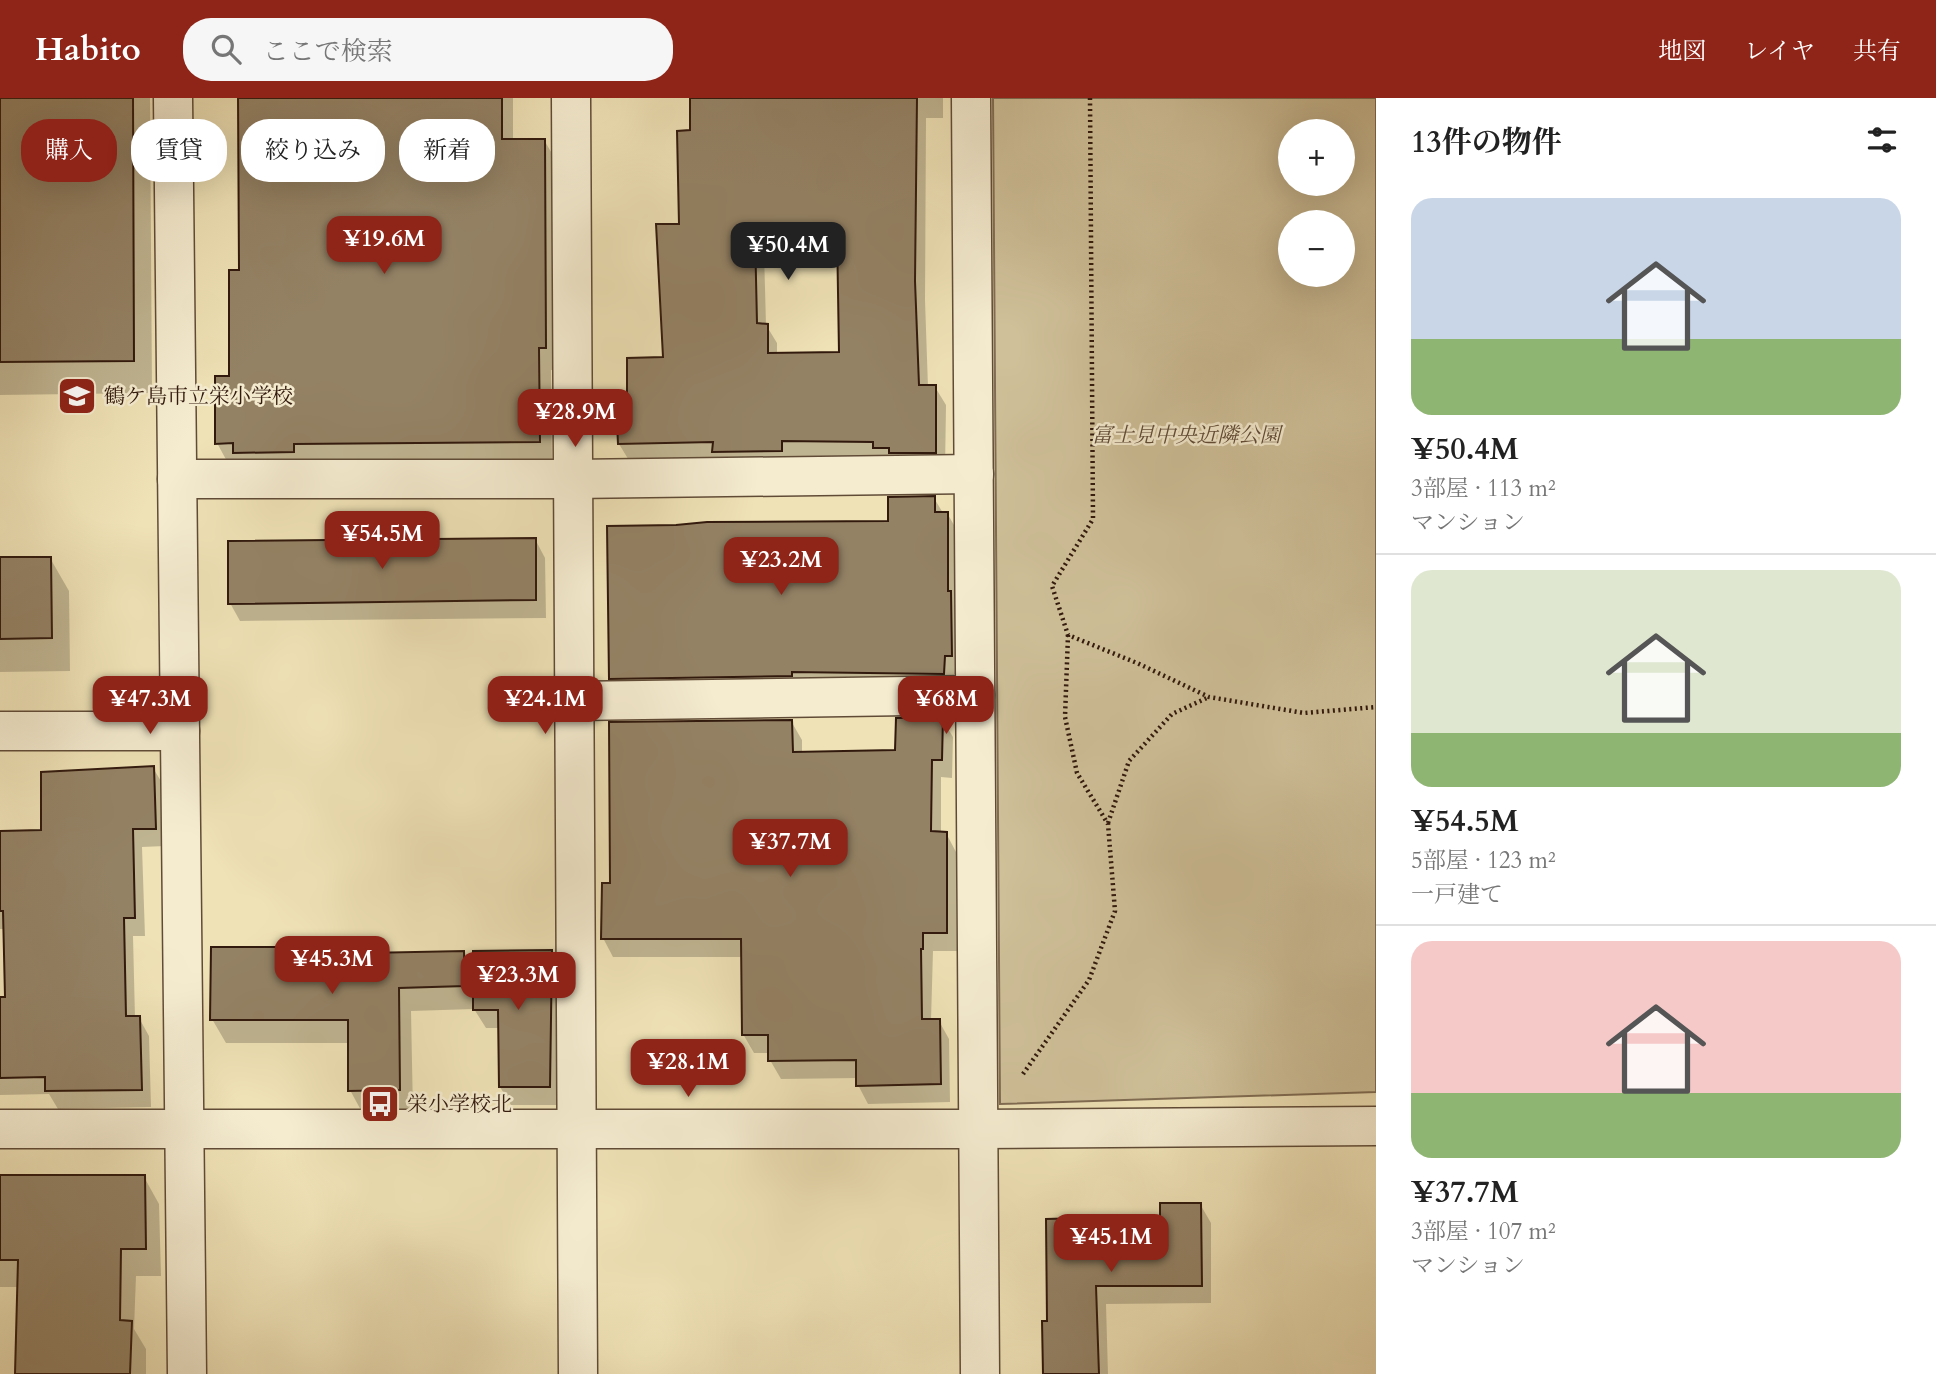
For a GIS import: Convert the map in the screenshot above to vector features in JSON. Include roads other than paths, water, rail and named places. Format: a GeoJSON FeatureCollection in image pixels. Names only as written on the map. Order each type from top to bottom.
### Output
{"type":"FeatureCollection","features":[{"type":"Feature","properties":{"kind":"street"},"geometry":{"type":"LineString","coordinates":[[173,98],[187,1374]]}},
{"type":"Feature","properties":{"kind":"street"},"geometry":{"type":"LineString","coordinates":[[571,98],[578,1374]]}},
{"type":"Feature","properties":{"kind":"street"},"geometry":{"type":"LineString","coordinates":[[971,98],[980,1374]]}},
{"type":"Feature","properties":{"kind":"street"},"geometry":{"type":"LineString","coordinates":[[177,479],[573,479],[974,474]]}},
{"type":"Feature","properties":{"kind":"street"},"geometry":{"type":"LineString","coordinates":[[574,701],[975,695]]}},
{"type":"Feature","properties":{"kind":"street"},"geometry":{"type":"LineString","coordinates":[[0,732],[180,731]]}},
{"type":"Feature","properties":{"kind":"street"},"geometry":{"type":"LineString","coordinates":[[0,1129],[977,1129],[1376,1126]]}},
{"type":"Feature","properties":{"kind":"place","name":"鶴ケ島市立栄小学校"},"geometry":{"type":"Point","coordinates":[77,396]}},
{"type":"Feature","properties":{"kind":"place","name":"栄小学校北"},"geometry":{"type":"Point","coordinates":[380,1104]}},
{"type":"Feature","properties":{"kind":"park label","name":"富士見中央近隣公園"},"geometry":{"type":"Point","coordinates":[1186,435]}}]}
